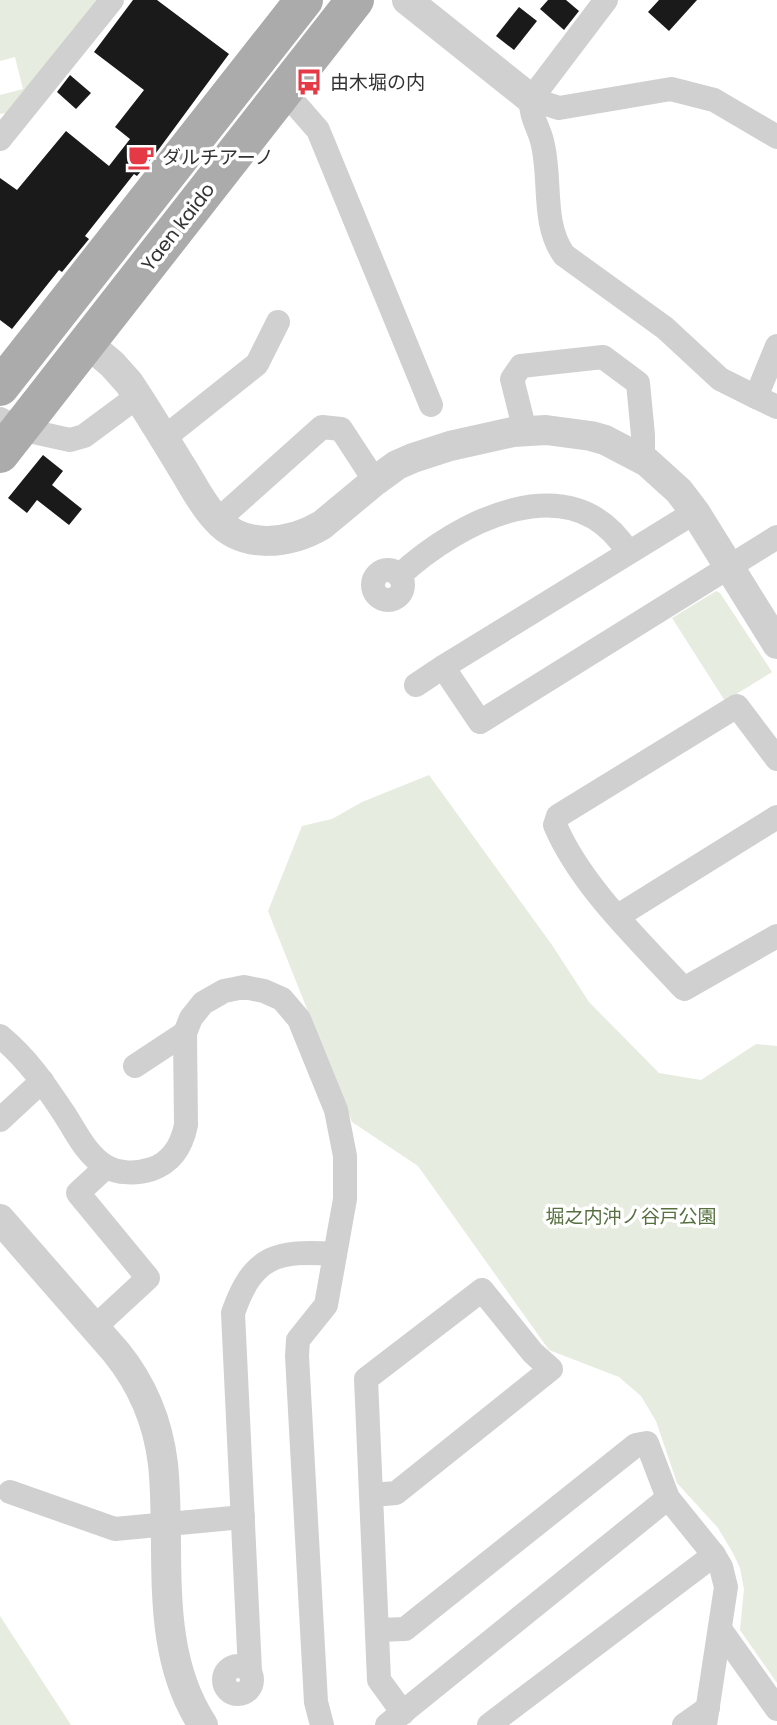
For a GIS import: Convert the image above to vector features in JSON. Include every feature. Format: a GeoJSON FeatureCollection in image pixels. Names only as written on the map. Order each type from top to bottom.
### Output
{"type":"FeatureCollection","features":[{"type":"Feature","properties":{"kind":"main road"},"geometry":{"type":"LineString","coordinates":[[2,377],[304,0]]}},
{"type":"Feature","properties":{"kind":"main road","name":"Yaen kaido"},"geometry":{"type":"LineString","coordinates":[[7,434],[87,343],[355,0]]}},
{"type":"Feature","properties":{"kind":"street"},"geometry":{"type":"LineString","coordinates":[[0,138],[112,0]]}},
{"type":"Feature","properties":{"kind":"street"},"geometry":{"type":"LineString","coordinates":[[407,0],[531,99],[559,108],[671,89],[714,100],[777,137]]}},
{"type":"Feature","properties":{"kind":"street"},"geometry":{"type":"LineString","coordinates":[[607,0],[531,99],[531,113],[542,142],[552,231],[558,246],[564,255],[665,328],[720,379],[766,402],[777,346]]}},
{"type":"Feature","properties":{"kind":"street"},"geometry":{"type":"LineString","coordinates":[[284,91],[318,130],[431,405]]}},
{"type":"Feature","properties":{"kind":"street"},"geometry":{"type":"LineString","coordinates":[[164,438],[257,364],[278,322]]}},
{"type":"Feature","properties":{"kind":"street"},"geometry":{"type":"LineString","coordinates":[[87,343],[112,364],[138,396],[218,521],[241,537],[253,541],[300,536],[322,525],[397,465],[450,446],[525,431],[560,431],[605,440],[643,459],[673,484],[695,512],[777,644]]}},
{"type":"Feature","properties":{"kind":"street"},"geometry":{"type":"LineString","coordinates":[[525,431],[512,379],[521,366],[603,357],[638,383],[643,459]]}},
{"type":"Feature","properties":{"kind":"street"},"geometry":{"type":"LineString","coordinates":[[7,434],[70,440],[84,436],[138,396]]}},
{"type":"Feature","properties":{"kind":"street"},"geometry":{"type":"LineString","coordinates":[[218,521],[321,427],[341,429],[375,481]]}},
{"type":"Feature","properties":{"kind":"street"},"geometry":{"type":"LineString","coordinates":[[400,576],[419,557],[453,535],[498,516],[536,505],[571,508],[588,514],[606,525],[628,552]]}},
{"type":"Feature","properties":{"kind":"street"},"geometry":{"type":"LineString","coordinates":[[416,685],[695,512]]}},
{"type":"Feature","properties":{"kind":"street"},"geometry":{"type":"LineString","coordinates":[[443,667],[480,722],[777,537]]}},
{"type":"Feature","properties":{"kind":"street"},"geometry":{"type":"LineString","coordinates":[[777,759],[737,706],[558,816],[555,825],[578,865],[618,916],[684,989],[777,936]]}},
{"type":"Feature","properties":{"kind":"street"},"geometry":{"type":"LineString","coordinates":[[618,916],[777,817]]}},
{"type":"Feature","properties":{"kind":"street"},"geometry":{"type":"LineString","coordinates":[[0,1036],[22,1054],[90,1153],[106,1167],[127,1173],[144,1172],[160,1166],[172,1157],[183,1139],[186,1125],[185,1033],[191,1018],[203,1003],[223,991],[244,987],[264,991],[282,999],[299,1019],[336,1110],[345,1156],[345,1199],[326,1305],[298,1340],[297,1356],[316,1702],[322,1725]]}},
{"type":"Feature","properties":{"kind":"street"},"geometry":{"type":"LineString","coordinates":[[135,1066],[185,1033]]}},
{"type":"Feature","properties":{"kind":"street"},"geometry":{"type":"LineString","coordinates":[[0,1120],[43,1082]]}},
{"type":"Feature","properties":{"kind":"street"},"geometry":{"type":"LineString","coordinates":[[96,1326],[148,1278],[78,1193],[106,1167]]}},
{"type":"Feature","properties":{"kind":"street"},"geometry":{"type":"LineString","coordinates":[[0,1219],[96,1326],[132,1372],[152,1417],[163,1463],[170,1629],[185,1688],[203,1725]]}},
{"type":"Feature","properties":{"kind":"street"},"geometry":{"type":"LineString","coordinates":[[250,1671],[233,1312],[242,1288],[257,1268],[270,1259],[305,1252],[335,1254]]}},
{"type":"Feature","properties":{"kind":"street"},"geometry":{"type":"LineString","coordinates":[[373,1495],[396,1493],[551,1369],[533,1353],[482,1290],[366,1379],[379,1680],[395,1719],[668,1498]]}},
{"type":"Feature","properties":{"kind":"street"},"geometry":{"type":"LineString","coordinates":[[377,1630],[405,1629],[636,1445],[647,1444],[668,1498],[714,1555],[721,1567],[726,1587],[707,1717],[684,1725]]}},
{"type":"Feature","properties":{"kind":"street"},"geometry":{"type":"LineString","coordinates":[[10,1492],[115,1529],[243,1517]]}},
{"type":"Feature","properties":{"kind":"street"},"geometry":{"type":"LineString","coordinates":[[489,1725],[714,1555]]}},
{"type":"Feature","properties":{"kind":"street"},"geometry":{"type":"LineString","coordinates":[[720,1629],[777,1709]]}},
{"type":"Feature","properties":{"kind":"green space"},"geometry":{"type":"Polygon","coordinates":[[[0,0],[101,0],[6,113],[0,114],[0,95],[23,89],[15,57],[0,61],[0,0]]]}},
{"type":"Feature","properties":{"kind":"green space"},"geometry":{"type":"Polygon","coordinates":[[[716,591],[720,593],[772,672],[725,701],[672,618],[716,591]]]}},
{"type":"Feature","properties":{"kind":"green space","name":"堀之内沖ノ谷戸公園"},"geometry":{"type":"Polygon","coordinates":[[[429,775],[552,945],[589,1002],[659,1073],[701,1080],[756,1044],[777,1046],[777,1683],[740,1630],[744,1589],[740,1568],[733,1553],[718,1528],[677,1483],[656,1421],[641,1396],[619,1377],[549,1350],[418,1166],[352,1122],[268,911],[302,826],[332,819],[362,802],[429,775]]]}},
{"type":"Feature","properties":{"kind":"green space"},"geometry":{"type":"Polygon","coordinates":[[[0,1616],[71,1725],[0,1725],[0,1616]]]}},
{"type":"Feature","properties":{"kind":"building"},"geometry":{"type":"Polygon","coordinates":[[[133,0],[157,0],[229,54],[156,153],[137,176],[134,174],[85,236],[89,239],[62,272],[59,270],[12,329],[0,320],[0,178],[17,190],[66,131],[109,166],[130,139],[115,127],[144,90],[94,52],[133,0]]]}},
{"type":"Feature","properties":{"kind":"building"},"geometry":{"type":"Polygon","coordinates":[[[548,0],[566,0],[579,11],[564,30],[540,9],[548,0]]]}},
{"type":"Feature","properties":{"kind":"building"},"geometry":{"type":"Polygon","coordinates":[[[659,0],[697,0],[669,31],[648,12],[659,0]]]}},
{"type":"Feature","properties":{"kind":"building"},"geometry":{"type":"Polygon","coordinates":[[[519,7],[537,21],[514,50],[496,36],[519,7]]]}},
{"type":"Feature","properties":{"kind":"building"},"geometry":{"type":"Polygon","coordinates":[[[70,75],[91,93],[76,109],[57,92],[70,75]]]}},
{"type":"Feature","properties":{"kind":"building"},"geometry":{"type":"Polygon","coordinates":[[[43,455],[63,471],[52,485],[82,509],[69,525],[37,500],[27,513],[8,498],[43,455]]]}},
{"type":"Feature","properties":{"kind":"place","name":"由木堀の内"},"geometry":{"type":"Point","coordinates":[309,82]}},
{"type":"Feature","properties":{"kind":"place","name":"ダルチアーノ"},"geometry":{"type":"Point","coordinates":[141,157]}}]}
